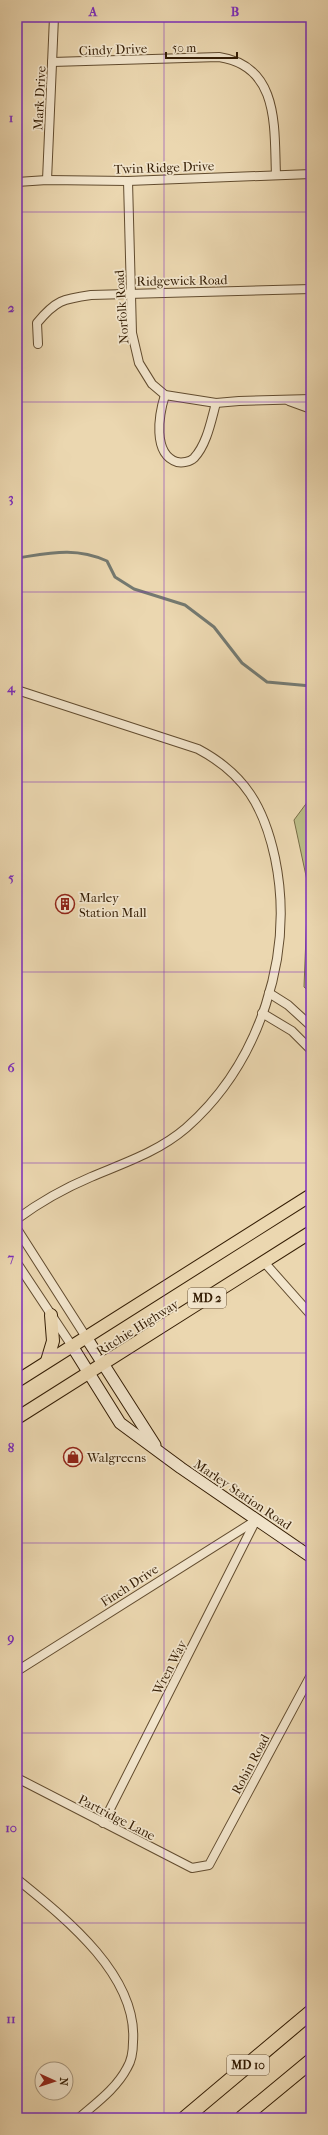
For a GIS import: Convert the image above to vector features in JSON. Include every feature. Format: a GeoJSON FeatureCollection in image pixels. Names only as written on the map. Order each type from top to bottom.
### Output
{"type":"FeatureCollection","features":[{"type":"Feature","properties":{"kind":"highway","name":"MD 10"},"geometry":{"type":"LineString","coordinates":[[185,2118],[311,2012]]}},
{"type":"Feature","properties":{"kind":"highway","name":"MD 10"},"geometry":{"type":"LineString","coordinates":[[242,2118],[311,2061]]}},
{"type":"Feature","properties":{"kind":"main road","name":"Ritchie Highway"},"geometry":{"type":"LineString","coordinates":[[17,1381],[311,1195]]}},
{"type":"Feature","properties":{"kind":"main road","name":"Ritchie Highway"},"geometry":{"type":"LineString","coordinates":[[17,1418],[89,1374],[311,1232]]}},
{"type":"Feature","properties":{"kind":"main road"},"geometry":{"type":"LineString","coordinates":[[47,1361],[53,1341],[51,1315]]}},
{"type":"Feature","properties":{"kind":"main road","name":"Marley Station Road"},"geometry":{"type":"LineString","coordinates":[[86,1337],[160,1452]]}},
{"type":"Feature","properties":{"kind":"main road","name":"Marley Station Road"},"geometry":{"type":"LineString","coordinates":[[72,1346],[120,1423],[256,1520],[311,1557]]}},
{"type":"Feature","properties":{"kind":"street","name":"Mark Drive"},"geometry":{"type":"LineString","coordinates":[[47,180],[54,17]]}},
{"type":"Feature","properties":{"kind":"street","name":"Cindy Drive"},"geometry":{"type":"LineString","coordinates":[[52,62],[219,57],[232,59],[250,68],[264,86],[273,114],[276,175]]}},
{"type":"Feature","properties":{"kind":"street","name":"Twin Ridge Drive"},"geometry":{"type":"LineString","coordinates":[[17,182],[47,180],[128,181],[311,174]]}},
{"type":"Feature","properties":{"kind":"street","name":"Norfolk Road"},"geometry":{"type":"LineString","coordinates":[[128,181],[132,333],[138,363],[152,384],[165,395]]}},
{"type":"Feature","properties":{"kind":"street","name":"Ridgewick Road"},"geometry":{"type":"LineString","coordinates":[[38,344],[37,323],[49,308],[64,299],[92,294],[311,289]]}},
{"type":"Feature","properties":{"kind":"street"},"geometry":{"type":"LineString","coordinates":[[216,403],[201,448],[193,459],[181,463],[170,460],[164,453],[160,440],[160,410],[165,395],[216,403],[311,399]]}},
{"type":"Feature","properties":{"kind":"street"},"geometry":{"type":"LineString","coordinates":[[287,400],[311,410]]}},
{"type":"Feature","properties":{"kind":"street"},"geometry":{"type":"LineString","coordinates":[[17,690],[198,749],[219,760],[237,776],[251,795],[267,825],[278,875],[281,928],[278,957],[269,993],[262,1013],[241,1058],[223,1088],[185,1129],[141,1158],[64,1190],[17,1219]]}},
{"type":"Feature","properties":{"kind":"street"},"geometry":{"type":"LineString","coordinates":[[269,993],[288,1005],[311,1026]]}},
{"type":"Feature","properties":{"kind":"street"},"geometry":{"type":"LineString","coordinates":[[262,1013],[292,1031],[311,1050]]}},
{"type":"Feature","properties":{"kind":"street"},"geometry":{"type":"LineString","coordinates":[[17,1229],[86,1337]]}},
{"type":"Feature","properties":{"kind":"street"},"geometry":{"type":"LineString","coordinates":[[264,1262],[311,1315]]}},
{"type":"Feature","properties":{"kind":"street"},"geometry":{"type":"LineString","coordinates":[[17,1263],[72,1346]]}},
{"type":"Feature","properties":{"kind":"street","name":"Finch Drive"},"geometry":{"type":"LineString","coordinates":[[17,1671],[256,1520]]}},
{"type":"Feature","properties":{"kind":"street","name":"Wren Way"},"geometry":{"type":"LineString","coordinates":[[103,1824],[256,1520]]}},
{"type":"Feature","properties":{"kind":"street","name":"Robin Road"},"geometry":{"type":"LineString","coordinates":[[209,1864],[311,1675]]}},
{"type":"Feature","properties":{"kind":"street","name":"Partridge Lane"},"geometry":{"type":"LineString","coordinates":[[17,1778],[103,1824],[192,1868],[209,1864]]}},
{"type":"Feature","properties":{"kind":"street"},"geometry":{"type":"LineString","coordinates":[[17,1879],[50,1906],[83,1939],[121,1986],[130,2006],[134,2037],[128,2067],[114,2086],[79,2118]]}},
{"type":"Feature","properties":{"kind":"green space"},"geometry":{"type":"Polygon","coordinates":[[[311,797],[311,993],[304,987],[308,885],[294,820],[311,797]]]}},
{"type":"Feature","properties":{"kind":"waterway"},"geometry":{"type":"LineString","coordinates":[[17,558],[63,552],[84,554],[107,561],[115,577],[134,589],[185,605],[214,627],[242,663],[267,682],[311,686]]}},
{"type":"Feature","properties":{"kind":"place","name":"Marley Station Mall"},"geometry":{"type":"Point","coordinates":[65,904]}},
{"type":"Feature","properties":{"kind":"place","name":"Walgreens"},"geometry":{"type":"Point","coordinates":[73,1457]}}]}
